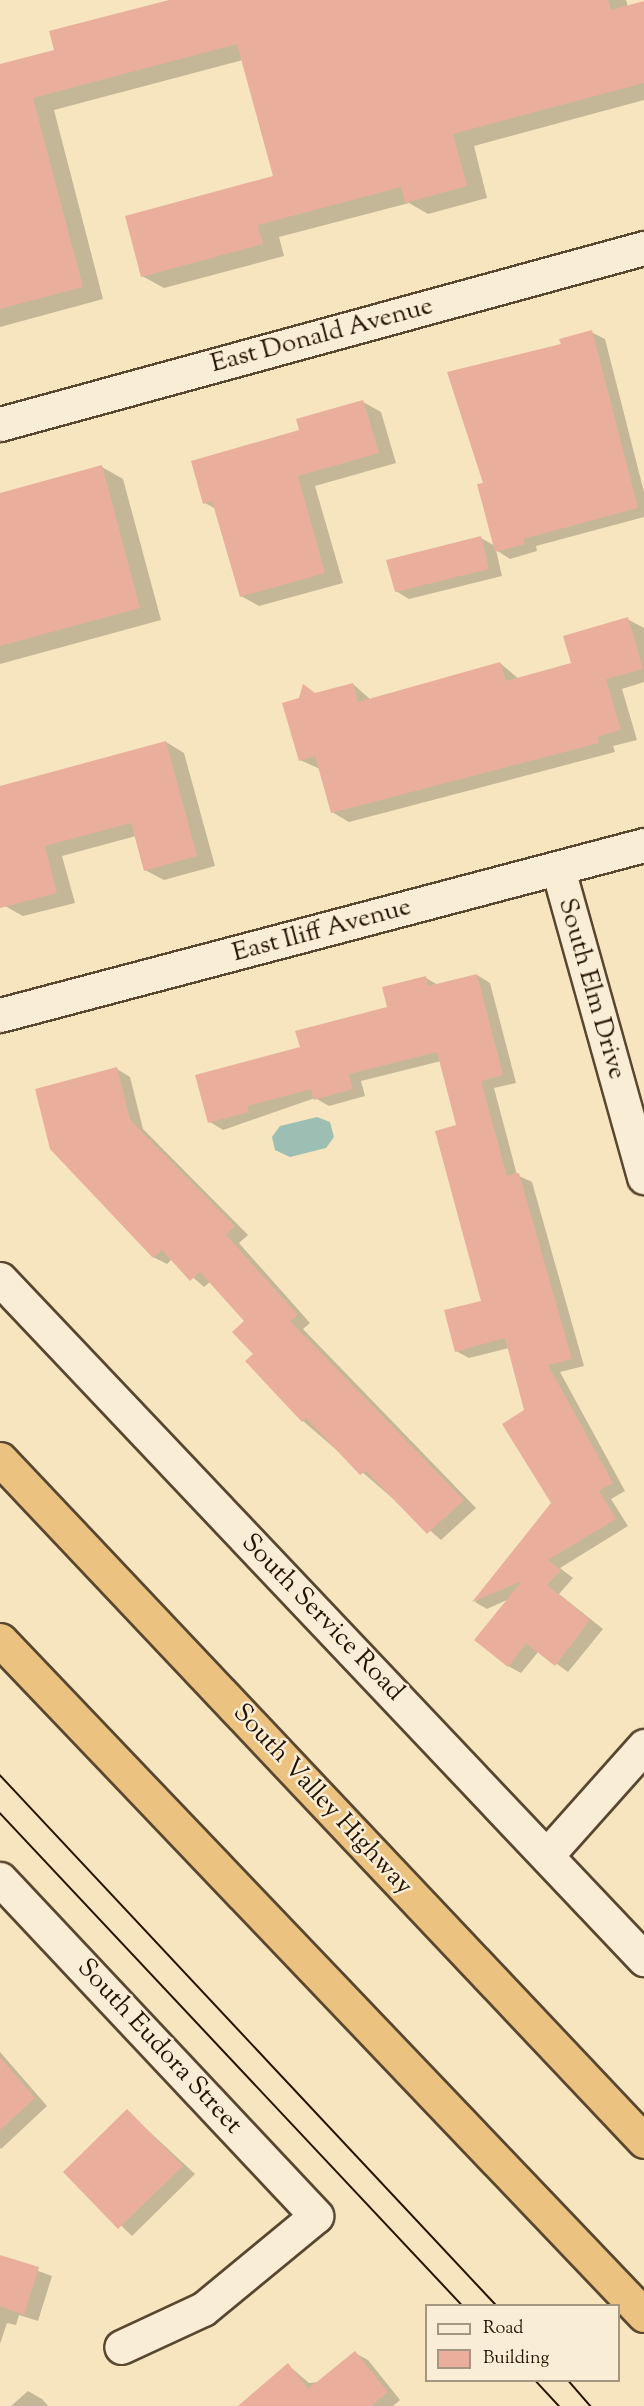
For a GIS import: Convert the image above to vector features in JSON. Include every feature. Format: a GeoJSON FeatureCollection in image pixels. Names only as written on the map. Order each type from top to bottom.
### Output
{"type":"FeatureCollection","features":[{"type":"Feature","properties":{"kind":"highway","name":"South Valley Highway"},"geometry":{"type":"LineString","coordinates":[[0,1459],[644,2141]]}},
{"type":"Feature","properties":{"kind":"highway"},"geometry":{"type":"LineString","coordinates":[[0,1640],[644,2315]]}},
{"type":"Feature","properties":{"kind":"street","name":"East Donald Avenue"},"geometry":{"type":"LineString","coordinates":[[0,424],[644,248]]}},
{"type":"Feature","properties":{"kind":"street","name":"East Iliff Avenue"},"geometry":{"type":"LineString","coordinates":[[0,1016],[644,845]]}},
{"type":"Feature","properties":{"kind":"street","name":"South Elm Drive"},"geometry":{"type":"LineString","coordinates":[[558,869],[644,1177]]}},
{"type":"Feature","properties":{"kind":"street","name":"South Service Road"},"geometry":{"type":"LineString","coordinates":[[0,1279],[644,1959]]}},
{"type":"Feature","properties":{"kind":"street"},"geometry":{"type":"LineString","coordinates":[[547,1855],[644,1746]]}},
{"type":"Feature","properties":{"kind":"street","name":"South Eudora Street"},"geometry":{"type":"LineString","coordinates":[[0,1879],[316,2216],[203,2309],[121,2348]]}},
{"type":"Feature","properties":{"kind":"water"},"geometry":{"type":"Polygon","coordinates":[[[317,1117],[330,1122],[334,1137],[326,1148],[290,1157],[275,1150],[272,1137],[280,1126],[317,1117]]]}},
{"type":"Feature","properties":{"kind":"building"},"geometry":{"type":"Polygon","coordinates":[[[169,0],[608,0],[611,10],[644,1],[644,83],[453,134],[467,186],[405,203],[401,187],[258,225],[263,244],[141,277],[125,216],[273,176],[237,44],[33,98],[83,287],[0,309],[0,64],[54,50],[49,31],[169,0]]]}},
{"type":"Feature","properties":{"kind":"building"},"geometry":{"type":"Polygon","coordinates":[[[592,330],[638,508],[523,539],[525,544],[495,552],[477,484],[483,483],[447,372],[561,344],[559,339],[592,330]]]}},
{"type":"Feature","properties":{"kind":"building"},"geometry":{"type":"Polygon","coordinates":[[[363,400],[379,453],[298,476],[325,573],[240,597],[212,501],[203,504],[191,461],[299,430],[296,419],[363,400]]]}},
{"type":"Feature","properties":{"kind":"building"},"geometry":{"type":"Polygon","coordinates":[[[102,465],[140,608],[0,646],[0,493],[102,465]]]}},
{"type":"Feature","properties":{"kind":"building"},"geometry":{"type":"Polygon","coordinates":[[[481,536],[489,569],[395,592],[386,560],[481,536]]]}},
{"type":"Feature","properties":{"kind":"building"},"geometry":{"type":"Polygon","coordinates":[[[628,617],[643,669],[606,679],[621,730],[597,737],[599,743],[331,813],[315,756],[299,761],[282,703],[299,698],[303,684],[315,693],[353,683],[358,702],[500,662],[506,681],[571,663],[563,636],[628,617]]]}},
{"type":"Feature","properties":{"kind":"building"},"geometry":{"type":"Polygon","coordinates":[[[166,741],[197,856],[144,871],[131,823],[45,846],[57,893],[0,908],[0,786],[166,741]]]}},
{"type":"Feature","properties":{"kind":"building"},"geometry":{"type":"Polygon","coordinates":[[[477,974],[503,1075],[481,1081],[507,1176],[519,1173],[572,1359],[548,1365],[613,1483],[599,1491],[616,1519],[548,1560],[561,1570],[547,1585],[590,1620],[555,1666],[526,1643],[508,1667],[474,1640],[522,1581],[472,1602],[551,1503],[502,1424],[524,1410],[505,1338],[455,1352],[444,1310],[481,1301],[435,1131],[456,1125],[437,1052],[349,1074],[353,1089],[314,1100],[311,1089],[247,1106],[249,1112],[208,1123],[195,1075],[300,1047],[295,1031],[387,1007],[382,987],[426,976],[428,986],[477,974]]]}},
{"type":"Feature","properties":{"kind":"building"},"geometry":{"type":"Polygon","coordinates":[[[117,1067],[130,1120],[235,1226],[226,1235],[298,1315],[290,1321],[464,1500],[427,1534],[366,1471],[360,1475],[306,1418],[302,1422],[245,1361],[253,1354],[232,1332],[244,1321],[200,1272],[190,1281],[162,1250],[153,1258],[50,1149],[35,1089],[117,1067]]]}},
{"type":"Feature","properties":{"kind":"building"},"geometry":{"type":"Polygon","coordinates":[[[0,2057],[35,2098],[0,2130],[0,2057]]]}},
{"type":"Feature","properties":{"kind":"building"},"geometry":{"type":"Polygon","coordinates":[[[127,2109],[183,2166],[118,2229],[63,2172],[127,2109]]]}},
{"type":"Feature","properties":{"kind":"building"},"geometry":{"type":"Polygon","coordinates":[[[0,2255],[39,2267],[24,2315],[0,2306],[0,2255]]]}},
{"type":"Feature","properties":{"kind":"building"},"geometry":{"type":"Polygon","coordinates":[[[355,2351],[388,2392],[371,2406],[238,2406],[288,2363],[308,2389],[355,2351]]]}},
{"type":"Feature","properties":{"kind":"tram line"},"geometry":{"type":"LineString","coordinates":[[0,1775],[495,2304]]}},
{"type":"Feature","properties":{"kind":"tram line"},"geometry":{"type":"LineString","coordinates":[[0,1813],[461,2304]]}},
{"type":"Feature","properties":{"kind":"tram line"},"geometry":{"type":"LineString","coordinates":[[537,2382],[559,2406]]}},
{"type":"Feature","properties":{"kind":"tram line"},"geometry":{"type":"LineString","coordinates":[[570,2382],[591,2406]]}}]}
